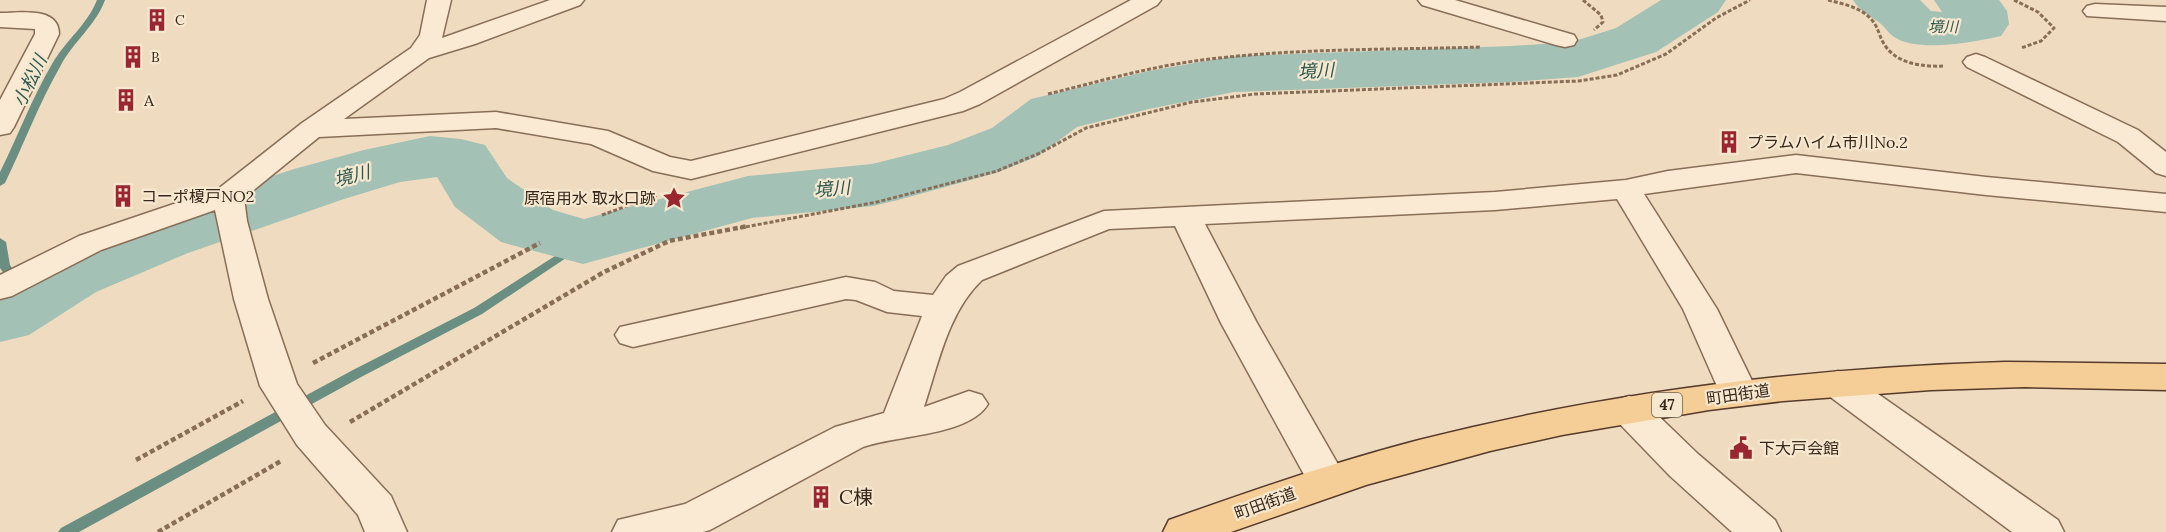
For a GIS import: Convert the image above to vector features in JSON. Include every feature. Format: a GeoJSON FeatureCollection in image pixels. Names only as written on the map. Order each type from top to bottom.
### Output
{"type":"FeatureCollection","features":[{"type":"Feature","properties":{"kind":"main road","name":"町田街道"},"geometry":{"type":"LineString","coordinates":[[1184,532],[1327,480],[1419,454],[1525,429],[1629,410],[1739,393],[1838,384],[2006,375],[2166,377]]}},
{"type":"Feature","properties":{"kind":"street"},"geometry":{"type":"LineString","coordinates":[[420,53],[432,35],[439,0]]}},
{"type":"Feature","properties":{"kind":"street"},"geometry":{"type":"LineString","coordinates":[[14,281],[59,257],[125,230],[230,207],[312,129],[420,53],[466,39],[572,0]]}},
{"type":"Feature","properties":{"kind":"street"},"geometry":{"type":"LineString","coordinates":[[312,129],[496,120],[598,137],[663,165],[691,170],[953,105],[970,98],[1149,0]]}},
{"type":"Feature","properties":{"kind":"street"},"geometry":{"type":"LineString","coordinates":[[1430,0],[1565,40]]}},
{"type":"Feature","properties":{"kind":"street"},"geometry":{"type":"LineString","coordinates":[[2095,11],[2166,14]]}},
{"type":"Feature","properties":{"kind":"street"},"geometry":{"type":"LineString","coordinates":[[0,20],[37,20],[47,26],[47,33],[1,125]]}},
{"type":"Feature","properties":{"kind":"street"},"geometry":{"type":"LineString","coordinates":[[1976,62],[2128,136],[2166,166]]}},
{"type":"Feature","properties":{"kind":"street"},"geometry":{"type":"LineString","coordinates":[[899,425],[942,307],[960,279],[1104,220],[1495,201],[1626,189],[1668,180],[1796,164],[1986,186],[2166,203]]}},
{"type":"Feature","properties":{"kind":"street"},"geometry":{"type":"LineString","coordinates":[[1626,189],[1700,309],[1739,393]]}},
{"type":"Feature","properties":{"kind":"street"},"geometry":{"type":"LineString","coordinates":[[230,207],[251,299],[278,384],[314,438],[376,507],[386,532]]}},
{"type":"Feature","properties":{"kind":"street"},"geometry":{"type":"LineString","coordinates":[[1186,217],[1239,323],[1327,480]]}},
{"type":"Feature","properties":{"kind":"street"},"geometry":{"type":"LineString","coordinates":[[633,335],[846,288],[863,290],[887,302],[942,307]]}},
{"type":"Feature","properties":{"kind":"street"},"geometry":{"type":"LineString","coordinates":[[1838,384],[2043,532]]}},
{"type":"Feature","properties":{"kind":"street"},"geometry":{"type":"LineString","coordinates":[[633,532],[695,518],[849,436],[872,429],[931,420],[969,404]]}},
{"type":"Feature","properties":{"kind":"street"},"geometry":{"type":"LineString","coordinates":[[1629,410],[1684,465],[1760,532]]}},
{"type":"Feature","properties":{"kind":"path"},"geometry":{"type":"LineString","coordinates":[[1565,40],[1599,28],[1604,22],[1601,15],[1583,0]]}},
{"type":"Feature","properties":{"kind":"path"},"geometry":{"type":"LineString","coordinates":[[158,532],[314,438],[604,272],[669,241],[877,202],[997,171],[1040,153],[1086,128],[1192,102],[1255,94],[1579,81],[1617,75],[1666,54],[1716,18],[1750,0]]}},
{"type":"Feature","properties":{"kind":"path"},"geometry":{"type":"LineString","coordinates":[[1039,96],[1120,76],[1194,62],[1287,54],[1492,47]]}},
{"type":"Feature","properties":{"kind":"path"},"geometry":{"type":"LineString","coordinates":[[602,215],[663,193]]}},
{"type":"Feature","properties":{"kind":"path"},"geometry":{"type":"LineString","coordinates":[[136,460],[540,243]]}},
{"type":"Feature","properties":{"kind":"waterway","name":"小松川"},"geometry":{"type":"LineString","coordinates":[[0,183],[56,65],[71,42],[94,17],[101,0]]}},
{"type":"Feature","properties":{"kind":"waterway","name":"境川"},"geometry":{"type":"LineString","coordinates":[[0,316],[69,275],[162,237],[319,184],[388,164],[430,156],[461,159],[480,192],[527,226],[583,242],[748,197],[873,185],[972,159],[1015,142],[1054,113],[1149,90],[1234,74],[1511,64],[1578,59],[1636,40],[1699,0]]}},
{"type":"Feature","properties":{"kind":"waterway","name":"境川"},"geometry":{"type":"LineString","coordinates":[[1880,0],[1899,10],[1915,26],[1946,29],[1981,24],[1979,11],[1961,0]]}},
{"type":"Feature","properties":{"kind":"waterway","name":"小松川"},"geometry":{"type":"LineString","coordinates":[[0,242],[4,265],[28,300]]}},
{"type":"Feature","properties":{"kind":"waterway"},"geometry":{"type":"LineString","coordinates":[[66,532],[358,373],[478,311],[583,242]]}},
{"type":"Feature","properties":{"kind":"place","name":"C"},"geometry":{"type":"Point","coordinates":[157,20]}},
{"type":"Feature","properties":{"kind":"place","name":"B"},"geometry":{"type":"Point","coordinates":[133,57]}},
{"type":"Feature","properties":{"kind":"place","name":"A"},"geometry":{"type":"Point","coordinates":[126,100]}},
{"type":"Feature","properties":{"kind":"place","name":"プラムハイム市川No.2"},"geometry":{"type":"Point","coordinates":[1729,142]}},
{"type":"Feature","properties":{"kind":"place","name":"コーポ榎戸NO2"},"geometry":{"type":"Point","coordinates":[123,196]}},
{"type":"Feature","properties":{"kind":"place","name":"原宿用水 取水口跡"},"geometry":{"type":"Point","coordinates":[674,198]}},
{"type":"Feature","properties":{"kind":"place","name":"下大戸会館"},"geometry":{"type":"Point","coordinates":[1741,448]}},
{"type":"Feature","properties":{"kind":"place","name":"C棟"},"geometry":{"type":"Point","coordinates":[821,497]}}]}
